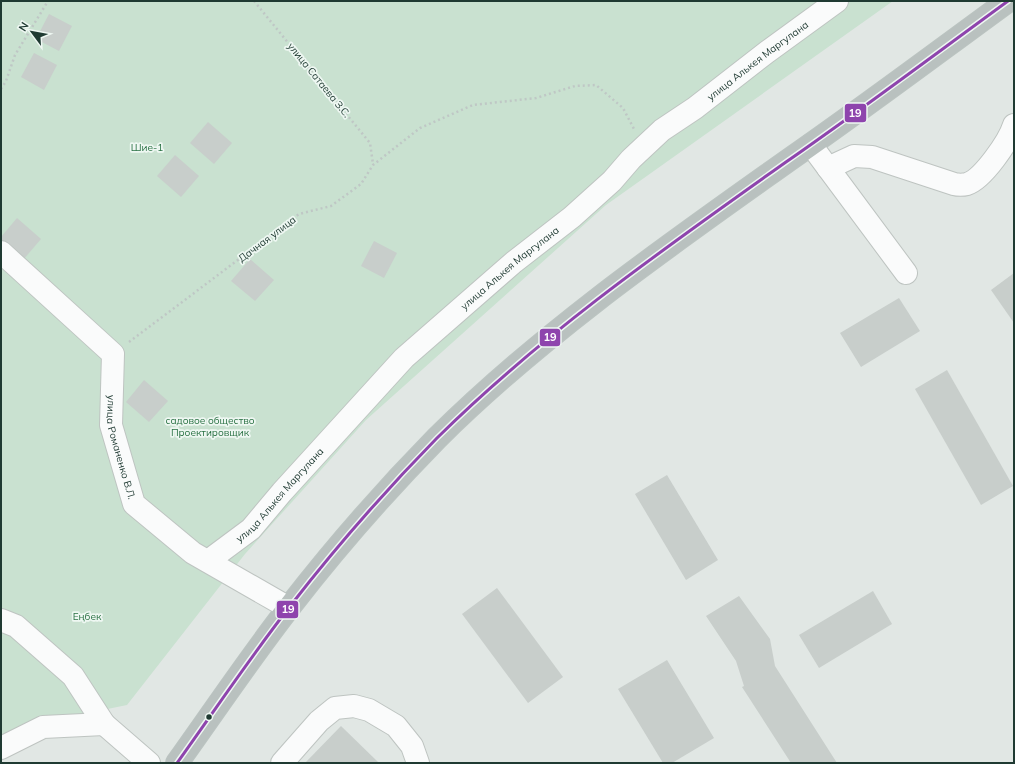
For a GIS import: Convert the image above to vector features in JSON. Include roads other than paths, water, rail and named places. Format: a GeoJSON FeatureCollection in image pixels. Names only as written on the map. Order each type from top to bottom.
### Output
{"type":"FeatureCollection","features":[{"type":"Feature","properties":{"kind":"highway"},"geometry":{"type":"LineString","coordinates":[[177,763],[289,608],[367,512],[439,436],[500,379],[560,328],[630,274],[811,145],[1008,1]]}},
{"type":"Feature","properties":{"kind":"street","name":"улица Алькея Маргулана"},"geometry":{"type":"LineString","coordinates":[[208,562],[251,529],[282,492],[404,358],[514,262],[572,217],[612,181],[631,159],[662,130],[694,108],[766,52],[837,1]]}},
{"type":"Feature","properties":{"kind":"street"},"geometry":{"type":"LineString","coordinates":[[828,168],[854,156],[872,158],[954,184],[966,185],[975,180],[994,160],[1014,125]]}},
{"type":"Feature","properties":{"kind":"street"},"geometry":{"type":"LineString","coordinates":[[811,145],[906,273]]}},
{"type":"Feature","properties":{"kind":"street","name":"улица Романенко В.Л."},"geometry":{"type":"LineString","coordinates":[[1,252],[113,354],[111,425],[134,504],[193,553],[289,608]]}},
{"type":"Feature","properties":{"kind":"street"},"geometry":{"type":"LineString","coordinates":[[1,620],[16,626],[73,676],[104,724],[149,763]]}},
{"type":"Feature","properties":{"kind":"street"},"geometry":{"type":"LineString","coordinates":[[282,763],[320,721],[335,708],[354,706],[369,710],[396,726],[412,746],[418,763]]}},
{"type":"Feature","properties":{"kind":"street"},"geometry":{"type":"LineString","coordinates":[[1,748],[43,727],[104,724]]}},
{"type":"Feature","properties":{"kind":"park label","name":"Шие-1"},"geometry":{"type":"Point","coordinates":[147,147]}},
{"type":"Feature","properties":{"kind":"park label","name":"садовое общество Проектировщик"},"geometry":{"type":"Point","coordinates":[210,426]}},
{"type":"Feature","properties":{"kind":"park label","name":"Еңбек"},"geometry":{"type":"Point","coordinates":[87,616]}}]}
